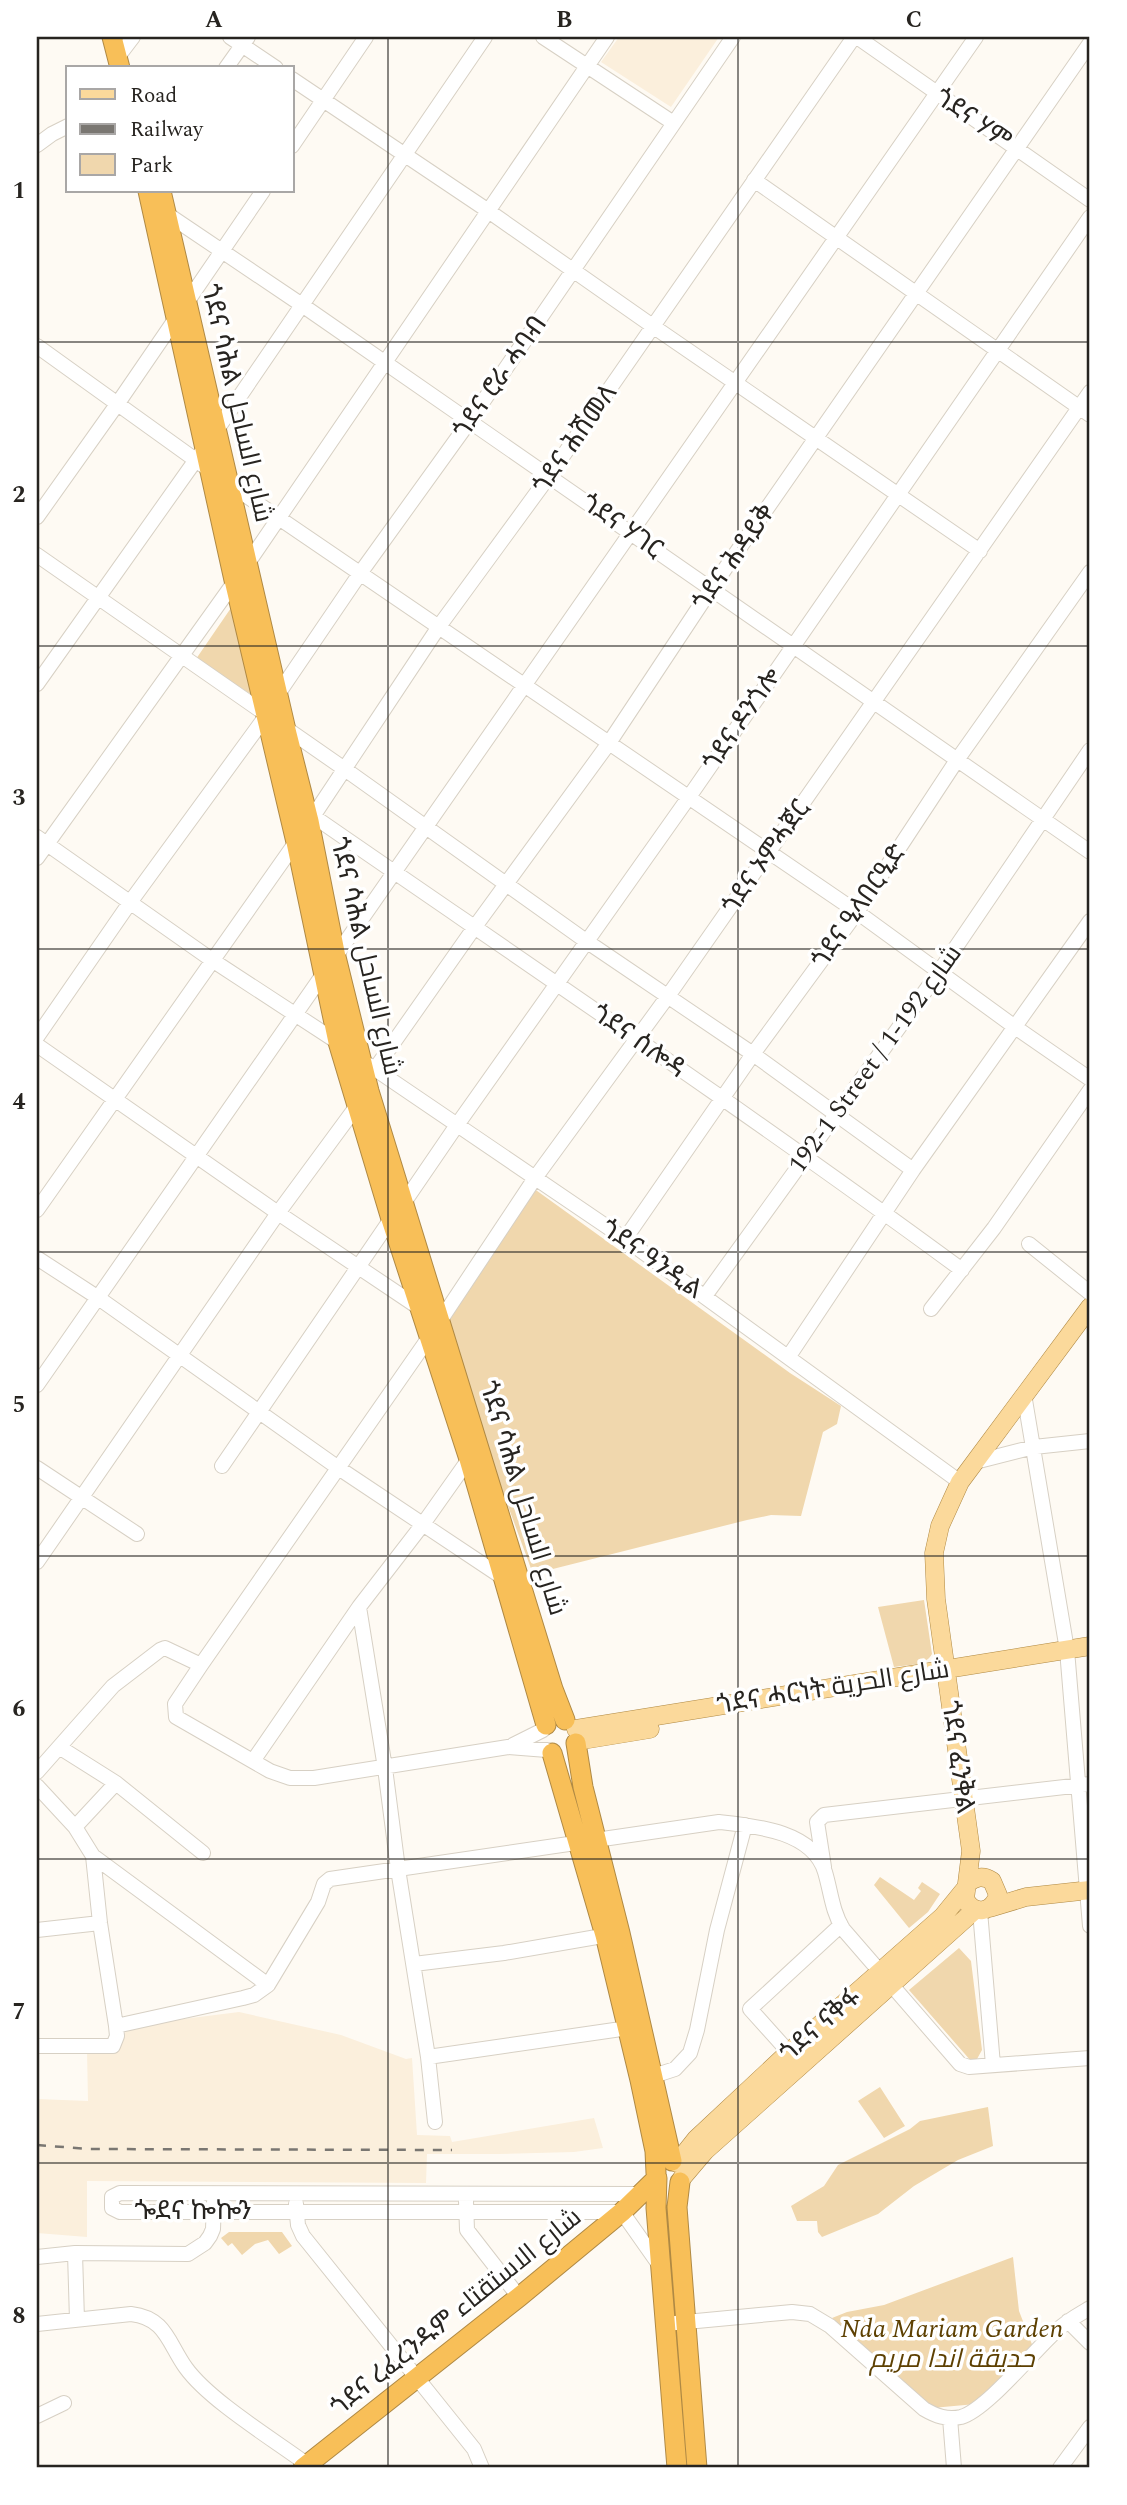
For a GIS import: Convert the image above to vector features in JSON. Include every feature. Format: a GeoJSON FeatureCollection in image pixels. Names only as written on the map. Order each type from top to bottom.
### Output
{"type":"FeatureCollection","features":[{"type":"Feature","properties":{"kind":"highway","name":"ጎደና ሳሕል شارع الساحل"},"geometry":{"type":"LineString","coordinates":[[157,200],[180,309],[204,459],[296,842],[338,1042],[356,1106],[397,1212],[553,1689],[574,1733],[588,1841]]}},
{"type":"Feature","properties":{"kind":"highway","name":"ጎደና ሳሕል شارع الساحل"},"geometry":{"type":"LineString","coordinates":[[180,309],[217,430],[286,730],[311,819],[336,957],[368,1065],[369,1091],[420,1308],[435,1328]]}},
{"type":"Feature","properties":{"kind":"highway","name":"ጎደና ሳሕል شارع الساحل"},"geometry":{"type":"LineString","coordinates":[[475,1456],[502,1577],[544,1727]]}},
{"type":"Feature","properties":{"kind":"highway"},"geometry":{"type":"LineString","coordinates":[[550,1752],[564,1754],[574,1748],[574,1733],[553,1720],[544,1727],[542,1741],[550,1752],[588,1841],[671,2172],[656,2208],[685,2323],[696,2468]]}},
{"type":"Feature","properties":{"kind":"highway","name":"ጎደና ረፈረንዱም شارع الاستقتاء"},"geometry":{"type":"LineString","coordinates":[[305,2467],[519,2297],[640,2194],[671,2172]]}},
{"type":"Feature","properties":{"kind":"highway"},"geometry":{"type":"LineString","coordinates":[[671,2268],[665,2324],[677,2468]]}},
{"type":"Feature","properties":{"kind":"highway"},"geometry":{"type":"LineString","coordinates":[[673,2424],[693,2422]]}},
{"type":"Feature","properties":{"kind":"main road","name":"ጎደና ፈንቅል"},"geometry":{"type":"LineString","coordinates":[[966,1887],[971,1851],[946,1674],[934,1553],[940,1526],[960,1482],[1090,1307]]}},
{"type":"Feature","properties":{"kind":"main road","name":"ጎደና ሓርነት شارع الحرية"},"geometry":{"type":"LineString","coordinates":[[1068,1656],[1090,1646]]}},
{"type":"Feature","properties":{"kind":"main road","name":"ጎደና ሓርነት شارع الحرية"},"geometry":{"type":"LineString","coordinates":[[574,1733],[1068,1656],[1090,1657]]}},
{"type":"Feature","properties":{"kind":"main road","name":"ጎደና ፈንቅል"},"geometry":{"type":"LineString","coordinates":[[971,1851],[993,1883]]}},
{"type":"Feature","properties":{"kind":"main road"},"geometry":{"type":"LineString","coordinates":[[982,1877],[993,1883],[998,1895],[982,1909],[967,1904],[966,1887],[976,1878],[982,1877]]}},
{"type":"Feature","properties":{"kind":"main road","name":"ጎደና ናቅፋ"},"geometry":{"type":"LineString","coordinates":[[993,1883],[1026,1897]]}},
{"type":"Feature","properties":{"kind":"main road","name":"ጎደና ናቅፋ"},"geometry":{"type":"LineString","coordinates":[[886,1978],[966,1887]]}},
{"type":"Feature","properties":{"kind":"main road","name":"ጎደና ናቅፋ"},"geometry":{"type":"LineString","coordinates":[[671,2172],[696,2139],[795,2058],[886,1978],[982,1909],[1026,1897],[1089,1890]]}},
{"type":"Feature","properties":{"kind":"street"},"geometry":{"type":"LineString","coordinates":[[294,143],[366,37]]}},
{"type":"Feature","properties":{"kind":"street"},"geometry":{"type":"LineString","coordinates":[[37,684],[97,597],[204,459],[217,430],[485,37]]}},
{"type":"Feature","properties":{"kind":"street"},"geometry":{"type":"LineString","coordinates":[[543,37],[672,122]]}},
{"type":"Feature","properties":{"kind":"street"},"geometry":{"type":"LineString","coordinates":[[37,858],[42,840],[248,563],[607,37]]}},
{"type":"Feature","properties":{"kind":"street","name":"ጎደና ሮራ ሓባብ"},"geometry":{"type":"LineString","coordinates":[[37,1037],[131,901],[266,716],[361,572],[469,422],[672,122],[733,37]]}},
{"type":"Feature","properties":{"kind":"street","name":"ጎደና ሃም"},"geometry":{"type":"LineString","coordinates":[[855,37],[1090,200]]}},
{"type":"Feature","properties":{"kind":"street","name":"ጎደና ሕሽመለ"},"geometry":{"type":"LineString","coordinates":[[37,1210],[113,1098],[346,770],[440,625],[549,477],[855,37]]}},
{"type":"Feature","properties":{"kind":"street"},"geometry":{"type":"LineString","coordinates":[[37,1385],[976,37]]}},
{"type":"Feature","properties":{"kind":"street"},"geometry":{"type":"LineString","coordinates":[[227,66],[240,40],[273,66]]}},
{"type":"Feature","properties":{"kind":"street","name":"ጎደና ሕዳይቅ"},"geometry":{"type":"LineString","coordinates":[[368,1065],[474,928],[609,743],[711,589],[1090,43]]}},
{"type":"Feature","properties":{"kind":"street"},"geometry":{"type":"LineString","coordinates":[[294,80],[487,210],[980,551]]}},
{"type":"Feature","properties":{"kind":"street"},"geometry":{"type":"LineString","coordinates":[[37,145],[66,127]]}},
{"type":"Feature","properties":{"kind":"street"},"geometry":{"type":"LineString","coordinates":[[754,180],[1085,411]]}},
{"type":"Feature","properties":{"kind":"street"},"geometry":{"type":"LineString","coordinates":[[37,517],[261,192]]}},
{"type":"Feature","properties":{"kind":"street","name":"ጎደና ሃገር"},"geometry":{"type":"LineString","coordinates":[[157,200],[223,251],[1090,852]]}},
{"type":"Feature","properties":{"kind":"street","name":"ጎደና ዶንጎሎ"},"geometry":{"type":"LineString","coordinates":[[222,1466],[1090,217]]}},
{"type":"Feature","properties":{"kind":"street"},"geometry":{"type":"LineString","coordinates":[[37,346],[204,459],[229,484],[440,625],[857,912],[1090,1079]]}},
{"type":"Feature","properties":{"kind":"street","name":"ጎደና ኦምሓጀር"},"geometry":{"type":"LineString","coordinates":[[253,1761],[176,1717],[175,1703],[435,1328],[535,1178],[668,996],[980,551],[1085,411],[1090,392]]}},
{"type":"Feature","properties":{"kind":"street"},"geometry":{"type":"LineString","coordinates":[[37,555],[586,941],[753,1054],[913,1170]]}},
{"type":"Feature","properties":{"kind":"street","name":"ጎደና ዒላበርዒድ"},"geometry":{"type":"LineString","coordinates":[[625,1239],[753,1054],[857,912],[957,760],[1090,572]]}},
{"type":"Feature","properties":{"kind":"street","name":"192-1 Street / شارع 192-1"},"geometry":{"type":"LineString","coordinates":[[705,1296],[939,972],[1090,750]]}},
{"type":"Feature","properties":{"kind":"street","name":"ጎደና ሰሎዳ"},"geometry":{"type":"LineString","coordinates":[[311,819],[557,983],[962,1270]]}},
{"type":"Feature","properties":{"kind":"street","name":"ጎደና ዓንዲል"},"geometry":{"type":"LineString","coordinates":[[42,840],[212,960],[338,1042],[625,1239],[960,1482]]}},
{"type":"Feature","properties":{"kind":"street"},"geometry":{"type":"LineString","coordinates":[[789,1356],[913,1170],[1090,921]]}},
{"type":"Feature","properties":{"kind":"street"},"geometry":{"type":"LineString","coordinates":[[37,1045],[420,1308]]}},
{"type":"Feature","properties":{"kind":"street"},"geometry":{"type":"LineString","coordinates":[[931,1309],[962,1270],[1090,1090]]}},
{"type":"Feature","properties":{"kind":"street"},"geometry":{"type":"LineString","coordinates":[[37,1562],[278,1213],[369,1091]]}},
{"type":"Feature","properties":{"kind":"street"},"geometry":{"type":"LineString","coordinates":[[1030,1244],[1090,1293]]}},
{"type":"Feature","properties":{"kind":"street"},"geometry":{"type":"LineString","coordinates":[[37,1258],[97,1297],[337,1467],[502,1577]]}},
{"type":"Feature","properties":{"kind":"street"},"geometry":{"type":"LineString","coordinates":[[1024,1394],[1068,1656],[1084,1785],[1090,1926]]}},
{"type":"Feature","properties":{"kind":"street"},"geometry":{"type":"LineString","coordinates":[[975,1462],[1034,1447],[1090,1441]]}},
{"type":"Feature","properties":{"kind":"street"},"geometry":{"type":"LineString","coordinates":[[475,1456],[359,1607],[253,1761],[270,1772],[290,1778],[314,1778],[508,1747],[550,1752]]}},
{"type":"Feature","properties":{"kind":"street"},"geometry":{"type":"LineString","coordinates":[[37,1468],[136,1534]]}},
{"type":"Feature","properties":{"kind":"street"},"geometry":{"type":"LineString","coordinates":[[359,1607],[428,2057],[435,2122]]}},
{"type":"Feature","properties":{"kind":"street"},"geometry":{"type":"LineString","coordinates":[[37,1772],[114,1686],[160,1650],[165,1648],[201,1665]]}},
{"type":"Feature","properties":{"kind":"street"},"geometry":{"type":"LineString","coordinates":[[508,1747],[544,1727]]}},
{"type":"Feature","properties":{"kind":"street"},"geometry":{"type":"LineString","coordinates":[[59,1747],[116,1783],[203,1853]]}},
{"type":"Feature","properties":{"kind":"street"},"geometry":{"type":"LineString","coordinates":[[75,1827],[116,1783]]}},
{"type":"Feature","properties":{"kind":"street"},"geometry":{"type":"LineString","coordinates":[[1084,1785],[824,1815],[817,1822],[833,1907],[841,1925],[961,2064],[969,2067],[1090,2058]]}},
{"type":"Feature","properties":{"kind":"street"},"geometry":{"type":"LineString","coordinates":[[37,1786],[75,1827],[93,1856],[268,1985]]}},
{"type":"Feature","properties":{"kind":"street"},"geometry":{"type":"LineString","coordinates":[[116,2026],[254,1995],[268,1985],[318,1902],[324,1884],[330,1879],[719,1822],[786,1835],[811,1850],[825,1869]]}},
{"type":"Feature","properties":{"kind":"street"},"geometry":{"type":"LineString","coordinates":[[647,2078],[675,2068],[690,2053],[717,1930],[745,1825]]}},
{"type":"Feature","properties":{"kind":"street"},"geometry":{"type":"LineString","coordinates":[[37,2046],[113,2046],[117,2036],[93,1856]]}},
{"type":"Feature","properties":{"kind":"street"},"geometry":{"type":"LineString","coordinates":[[982,1909],[993,2065]]}},
{"type":"Feature","properties":{"kind":"street"},"geometry":{"type":"LineString","coordinates":[[37,1930],[100,1923]]}},
{"type":"Feature","properties":{"kind":"street"},"geometry":{"type":"LineString","coordinates":[[795,2058],[750,2009],[841,1925]]}},
{"type":"Feature","properties":{"kind":"street"},"geometry":{"type":"LineString","coordinates":[[414,1964],[504,1953],[613,1934]]}},
{"type":"Feature","properties":{"kind":"street"},"geometry":{"type":"LineString","coordinates":[[428,2057],[634,2027]]}},
{"type":"Feature","properties":{"kind":"street","name":"ጐደና ኰኰን"},"geometry":{"type":"LineString","coordinates":[[622,2212],[117,2211],[112,2208],[110,2202],[112,2197],[120,2193],[640,2194]]}},
{"type":"Feature","properties":{"kind":"street"},"geometry":{"type":"LineString","coordinates":[[37,2257],[75,2253],[188,2254],[205,2243],[210,2236],[213,2229],[214,2194]]}},
{"type":"Feature","properties":{"kind":"street"},"geometry":{"type":"LineString","coordinates":[[465,2194],[467,2230],[519,2297]]}},
{"type":"Feature","properties":{"kind":"street"},"geometry":{"type":"LineString","coordinates":[[296,2195],[298,2225],[303,2236],[474,2449],[482,2468]]}},
{"type":"Feature","properties":{"kind":"street"},"geometry":{"type":"LineString","coordinates":[[622,2212],[671,2268]]}},
{"type":"Feature","properties":{"kind":"street"},"geometry":{"type":"LineString","coordinates":[[75,2253],[77,2319]]}},
{"type":"Feature","properties":{"kind":"street"},"geometry":{"type":"LineString","coordinates":[[665,2324],[792,2312],[810,2314],[830,2326],[924,2409],[937,2416],[950,2418],[962,2417],[977,2407],[1068,2321],[1090,2308]]}},
{"type":"Feature","properties":{"kind":"street"},"geometry":{"type":"LineString","coordinates":[[37,2324],[131,2314],[146,2316],[163,2330],[186,2369],[214,2396],[305,2467]]}},
{"type":"Feature","properties":{"kind":"street"},"geometry":{"type":"LineString","coordinates":[[1068,2321],[1090,2343]]}},
{"type":"Feature","properties":{"kind":"street"},"geometry":{"type":"LineString","coordinates":[[37,2416],[64,2403]]}},
{"type":"Feature","properties":{"kind":"street"},"geometry":{"type":"LineString","coordinates":[[950,2418],[954,2468]]}},
{"type":"Feature","properties":{"kind":"street"},"geometry":{"type":"LineString","coordinates":[[1060,2468],[1090,2427]]}},
{"type":"Feature","properties":{"kind":"shaded area"},"geometry":{"type":"Polygon","coordinates":[[[619,37],[719,37],[671,107],[601,62],[619,37]]]}},
{"type":"Feature","properties":{"kind":"shaded area"},"geometry":{"type":"Polygon","coordinates":[[[239,2012],[341,2035],[406,2059],[412,2058],[417,2135],[450,2136],[452,2142],[594,2118],[603,2148],[574,2152],[427,2154],[426,2183],[87,2181],[87,2237],[37,2233],[37,2099],[88,2101],[87,2051],[116,2052],[126,2031],[135,2025],[239,2012]]]}},
{"type":"Feature","properties":{"kind":"green space"},"geometry":{"type":"Polygon","coordinates":[[[233,605],[252,695],[196,659],[233,605]]]}},
{"type":"Feature","properties":{"kind":"green space"},"geometry":{"type":"Polygon","coordinates":[[[533,1188],[790,1373],[841,1406],[837,1424],[823,1432],[801,1516],[771,1515],[747,1520],[533,1574],[440,1321],[533,1188]]]}},
{"type":"Feature","properties":{"kind":"green space"},"geometry":{"type":"Polygon","coordinates":[[[924,1600],[932,1654],[921,1663],[894,1667],[878,1607],[924,1600]]]}},
{"type":"Feature","properties":{"kind":"green space"},"geometry":{"type":"Polygon","coordinates":[[[880,1877],[914,1900],[921,1891],[918,1888],[922,1882],[940,1894],[928,1912],[909,1928],[874,1885],[880,1877]]]}},
{"type":"Feature","properties":{"kind":"green space"},"geometry":{"type":"Polygon","coordinates":[[[959,1948],[971,1961],[982,2050],[977,2059],[971,2061],[909,1990],[959,1948]]]}},
{"type":"Feature","properties":{"kind":"green space"},"geometry":{"type":"Polygon","coordinates":[[[880,2087],[905,2126],[884,2138],[858,2101],[880,2087]]]}},
{"type":"Feature","properties":{"kind":"green space"},"geometry":{"type":"Polygon","coordinates":[[[988,2107],[993,2146],[958,2160],[914,2186],[878,2214],[822,2237],[818,2232],[817,2221],[797,2221],[791,2206],[824,2186],[838,2165],[910,2129],[920,2121],[988,2107]]]}},
{"type":"Feature","properties":{"kind":"green space"},"geometry":{"type":"Polygon","coordinates":[[[229,2232],[282,2232],[292,2246],[279,2254],[268,2240],[255,2244],[242,2255],[232,2243],[228,2246],[221,2238],[229,2232]]]}},
{"type":"Feature","properties":{"kind":"green space","name":"Nda Mariam Garden حديقة اندا مريم"},"geometry":{"type":"Polygon","coordinates":[[[1013,2257],[1019,2311],[1033,2347],[976,2404],[932,2408],[832,2318],[847,2312],[884,2305],[1013,2257]]]}},
{"type":"Feature","properties":{"kind":"railway"},"geometry":{"type":"LineString","coordinates":[[37,2145],[89,2149],[452,2150]]}}]}
